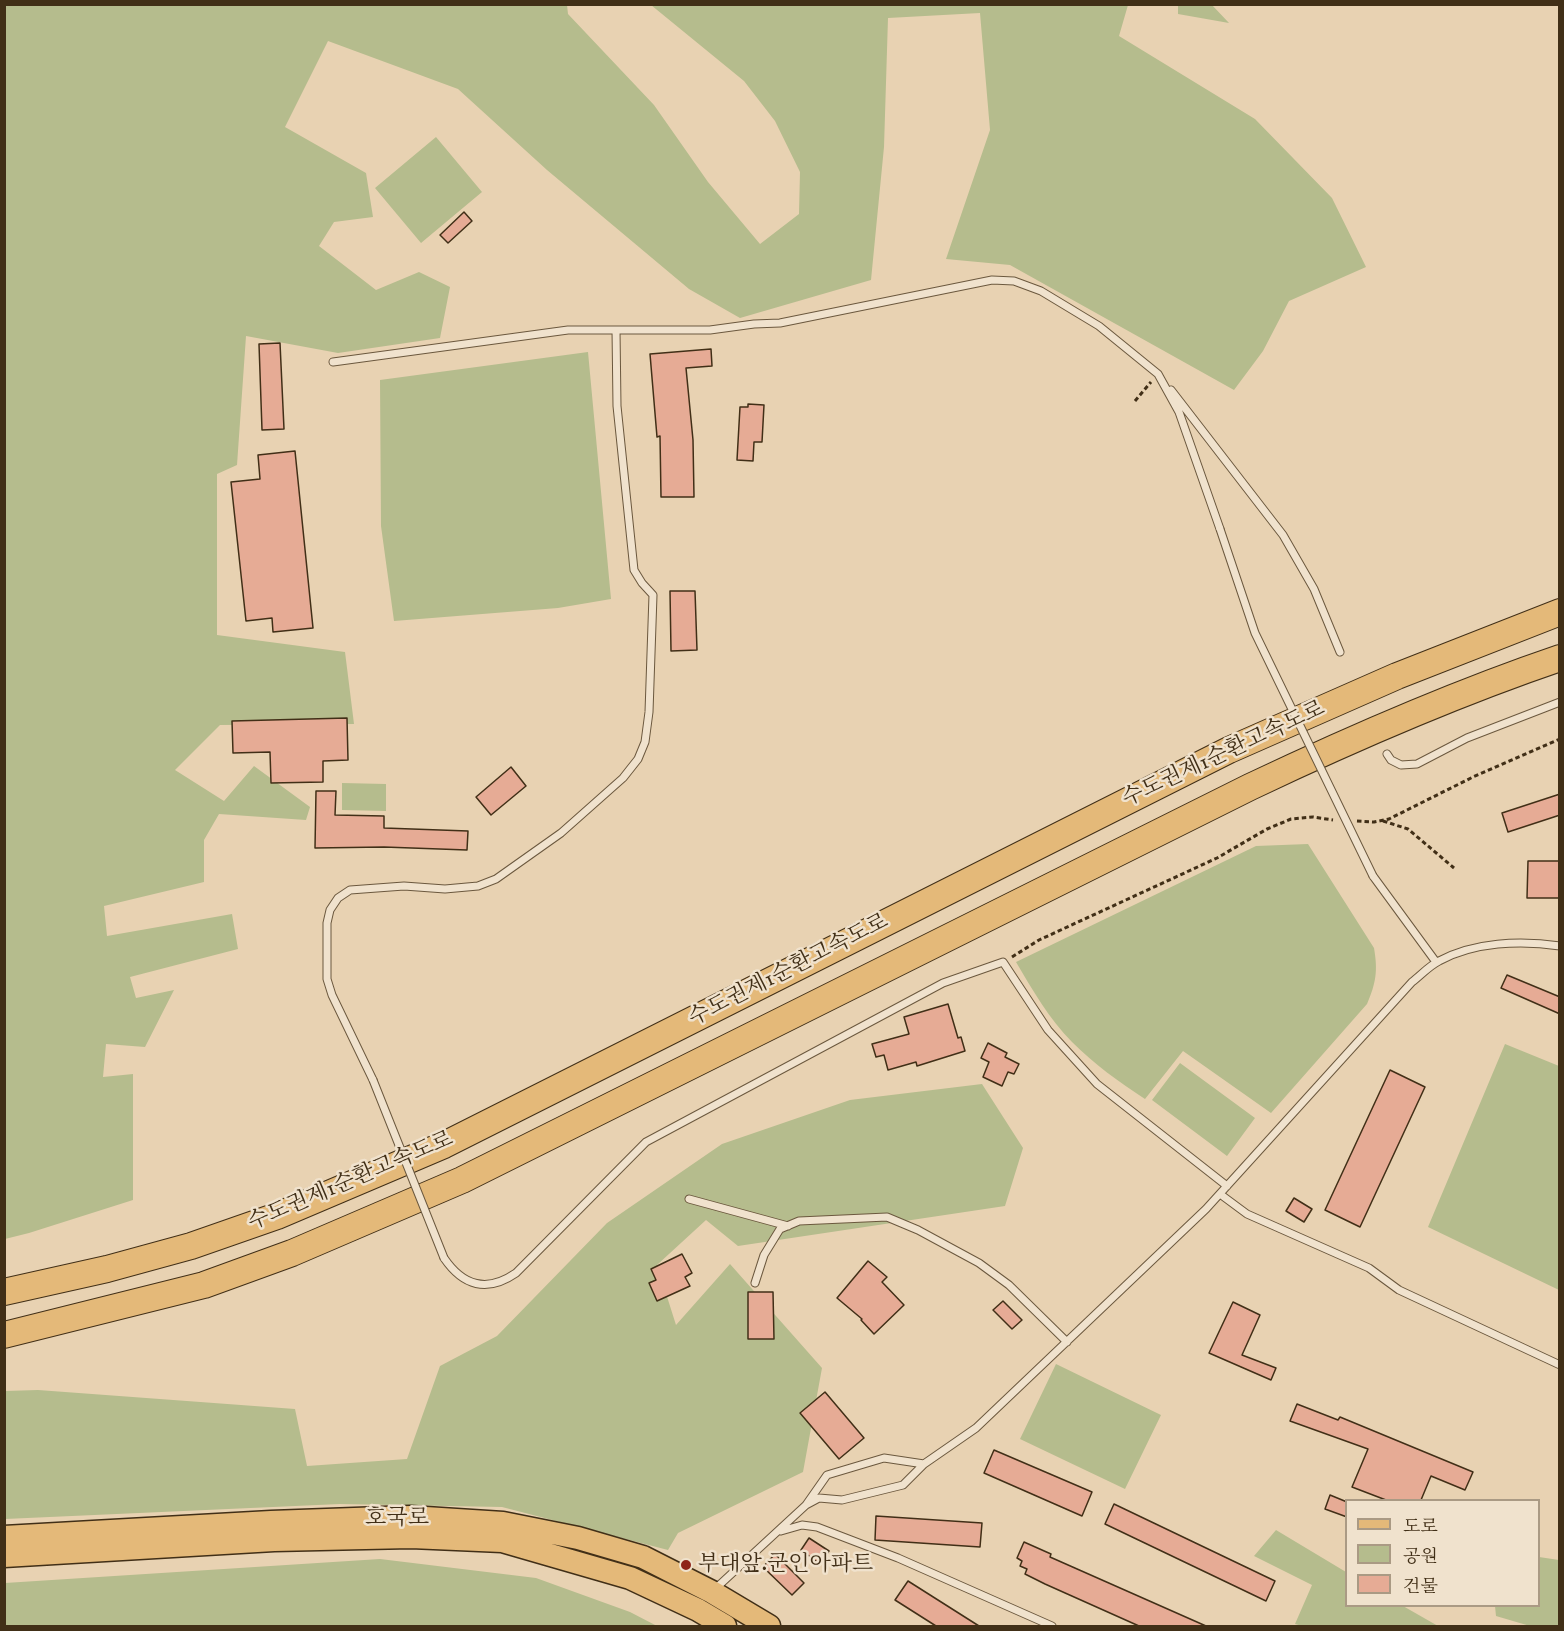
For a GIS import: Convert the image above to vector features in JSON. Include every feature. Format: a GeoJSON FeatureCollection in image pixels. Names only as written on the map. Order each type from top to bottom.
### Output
{"type":"FeatureCollection","features":[{"type":"Feature","properties":{"kind":"highway","name":"수도권제1순환고속도로"},"geometry":{"type":"LineString","coordinates":[[4,1292],[107,1269],[191,1246],[277,1216],[434,1149],[1229,750],[1365,690],[1560,612]]}},
{"type":"Feature","properties":{"kind":"highway","name":"수도권제1순환고속도로"},"geometry":{"type":"LineString","coordinates":[[4,1335],[204,1285],[292,1253],[462,1180],[1250,787],[1371,732],[1500,678],[1560,658]]}},
{"type":"Feature","properties":{"kind":"main road","name":"호국로"},"geometry":{"type":"LineString","coordinates":[[4,1537],[271,1522],[410,1517],[503,1523],[578,1538],[643,1557],[705,1601],[725,1626]]}},
{"type":"Feature","properties":{"kind":"main road","name":"호국로"},"geometry":{"type":"LineString","coordinates":[[4,1556],[274,1540],[411,1537],[502,1541],[705,1601],[769,1626]]}},
{"type":"Feature","properties":{"kind":"lane"},"geometry":{"type":"LineString","coordinates":[[333,362],[568,330],[710,330],[780,323],[992,280],[1014,281],[1041,291],[1099,326],[1158,374],[1283,535],[1314,589],[1340,652]]}},
{"type":"Feature","properties":{"kind":"lane"},"geometry":{"type":"LineString","coordinates":[[616,330],[617,406],[634,570],[653,595],[649,712],[645,742],[638,759],[623,777],[561,833],[496,879],[478,886],[445,889],[404,886],[350,890],[338,898],[330,910],[327,923],[327,980],[332,995],[372,1080],[444,1258],[463,1278],[478,1284],[492,1285],[504,1281],[516,1273],[646,1142],[943,983],[1003,962],[1048,1030],[1097,1084],[1227,1186]]}},
{"type":"Feature","properties":{"kind":"lane"},"geometry":{"type":"LineString","coordinates":[[1158,374],[1179,412],[1255,633],[1373,876],[1436,962]]}},
{"type":"Feature","properties":{"kind":"lane"},"geometry":{"type":"LineString","coordinates":[[1387,754],[1391,760],[1401,765],[1417,764],[1467,738],[1560,702]]}},
{"type":"Feature","properties":{"kind":"lane"},"geometry":{"type":"LineString","coordinates":[[806,1505],[819,1497],[842,1500],[903,1485],[924,1464],[976,1428],[1220,1194],[1412,982],[1436,962],[1460,951],[1494,944],[1560,946]]}},
{"type":"Feature","properties":{"kind":"lane"},"geometry":{"type":"LineString","coordinates":[[1220,1194],[1247,1214],[1369,1268],[1399,1290],[1560,1365]]}},
{"type":"Feature","properties":{"kind":"lane"},"geometry":{"type":"LineString","coordinates":[[689,1199],[788,1226]]}},
{"type":"Feature","properties":{"kind":"lane"},"geometry":{"type":"LineString","coordinates":[[755,1283],[764,1255],[780,1229],[799,1221],[887,1217],[918,1230],[979,1263],[1009,1285],[1067,1342]]}},
{"type":"Feature","properties":{"kind":"lane"},"geometry":{"type":"LineString","coordinates":[[705,1601],[806,1505],[827,1475],[884,1458],[924,1464]]}},
{"type":"Feature","properties":{"kind":"lane"},"geometry":{"type":"LineString","coordinates":[[776,1534],[802,1525],[817,1527],[929,1571],[1052,1626]]}},
{"type":"Feature","properties":{"kind":"path"},"geometry":{"type":"LineString","coordinates":[[1136,400],[1158,374]]}},
{"type":"Feature","properties":{"kind":"path"},"geometry":{"type":"LineString","coordinates":[[1353,821],[1374,822],[1389,819],[1473,777],[1560,739]]}},
{"type":"Feature","properties":{"kind":"path"},"geometry":{"type":"LineString","coordinates":[[1003,962],[1039,940],[1217,858],[1267,829],[1291,819],[1343,820]]}},
{"type":"Feature","properties":{"kind":"path"},"geometry":{"type":"LineString","coordinates":[[1382,821],[1408,829],[1454,868]]}},
{"type":"Feature","properties":{"kind":"green space"},"geometry":{"type":"Polygon","coordinates":[[[4,5],[567,5],[568,14],[654,105],[708,182],[760,244],[799,214],[800,172],[775,121],[744,81],[651,5],[1128,5],[1119,36],[1255,119],[1332,198],[1366,267],[1289,301],[1263,351],[1234,390],[1010,265],[946,259],[990,130],[980,13],[888,18],[884,147],[871,280],[740,318],[689,289],[547,170],[458,89],[328,41],[285,127],[366,173],[373,217],[334,222],[319,246],[376,290],[419,272],[450,287],[440,338],[338,353],[246,336],[237,465],[217,474],[217,635],[345,652],[354,724],[220,725],[175,770],[224,801],[254,766],[310,807],[306,820],[219,814],[204,840],[204,882],[104,906],[107,936],[232,914],[238,949],[130,977],[136,998],[174,990],[145,1047],[106,1044],[103,1077],[133,1074],[133,1200],[5,1239],[4,5]]]}},
{"type":"Feature","properties":{"kind":"green space"},"geometry":{"type":"Polygon","coordinates":[[[1178,5],[1212,5],[1229,23],[1178,14],[1178,5]]]}},
{"type":"Feature","properties":{"kind":"green space"},"geometry":{"type":"Polygon","coordinates":[[[436,137],[482,192],[421,243],[375,188],[436,137]]]}},
{"type":"Feature","properties":{"kind":"green space"},"geometry":{"type":"Polygon","coordinates":[[[588,352],[611,599],[558,608],[394,621],[381,526],[380,380],[588,352]]]}},
{"type":"Feature","properties":{"kind":"green space"},"geometry":{"type":"Polygon","coordinates":[[[342,783],[386,784],[386,811],[342,810],[342,783]]]}},
{"type":"Feature","properties":{"kind":"green space"},"geometry":{"type":"Polygon","coordinates":[[[1308,844],[1374,948],[1375,977],[1367,1004],[1271,1113],[1183,1051],[1145,1099],[1089,1058],[1072,1042],[1048,1014],[1016,962],[1256,846],[1308,844]]]}},
{"type":"Feature","properties":{"kind":"green space"},"geometry":{"type":"Polygon","coordinates":[[[1505,1044],[1559,1066],[1559,1290],[1428,1227],[1505,1044]]]}},
{"type":"Feature","properties":{"kind":"green space"},"geometry":{"type":"Polygon","coordinates":[[[1180,1063],[1255,1118],[1227,1156],[1152,1100],[1180,1063]]]}},
{"type":"Feature","properties":{"kind":"green space"},"geometry":{"type":"Polygon","coordinates":[[[982,1084],[1023,1148],[1005,1206],[738,1246],[706,1220],[657,1265],[676,1325],[730,1264],[822,1368],[803,1472],[678,1533],[668,1550],[502,1507],[340,1504],[5,1519],[5,1391],[38,1390],[295,1409],[307,1466],[407,1459],[440,1366],[497,1336],[607,1223],[722,1144],[850,1100],[982,1084]]]}},
{"type":"Feature","properties":{"kind":"green space"},"geometry":{"type":"Polygon","coordinates":[[[1056,1364],[1161,1415],[1125,1489],[1020,1439],[1056,1364]]]}},
{"type":"Feature","properties":{"kind":"green space"},"geometry":{"type":"Polygon","coordinates":[[[1276,1530],[1345,1571],[1345,1607],[1405,1607],[1438,1626],[1302,1626],[1295,1624],[1312,1585],[1254,1556],[1276,1530]]]}},
{"type":"Feature","properties":{"kind":"green space"},"geometry":{"type":"Polygon","coordinates":[[[1540,1557],[1559,1560],[1559,1626],[1530,1626],[1496,1616],[1495,1607],[1540,1607],[1540,1557]]]}},
{"type":"Feature","properties":{"kind":"green space"},"geometry":{"type":"Polygon","coordinates":[[[380,1559],[536,1578],[630,1612],[657,1626],[5,1626],[5,1583],[380,1559]]]}},
{"type":"Feature","properties":{"kind":"building"},"geometry":{"type":"Polygon","coordinates":[[[464,212],[472,221],[448,243],[440,235],[464,212]]]}},
{"type":"Feature","properties":{"kind":"building"},"geometry":{"type":"Polygon","coordinates":[[[280,343],[284,429],[262,430],[259,344],[280,343]]]}},
{"type":"Feature","properties":{"kind":"building"},"geometry":{"type":"Polygon","coordinates":[[[711,349],[712,366],[686,368],[693,440],[694,497],[661,497],[660,436],[657,437],[650,354],[711,349]]]}},
{"type":"Feature","properties":{"kind":"building"},"geometry":{"type":"Polygon","coordinates":[[[748,404],[764,405],[762,442],[754,442],[753,461],[737,460],[740,407],[748,407],[748,404]]]}},
{"type":"Feature","properties":{"kind":"building"},"geometry":{"type":"Polygon","coordinates":[[[295,451],[313,628],[273,632],[272,618],[246,621],[231,482],[260,479],[258,455],[295,451]]]}},
{"type":"Feature","properties":{"kind":"building"},"geometry":{"type":"Polygon","coordinates":[[[670,591],[695,591],[697,650],[671,651],[670,591]]]}},
{"type":"Feature","properties":{"kind":"building"},"geometry":{"type":"Polygon","coordinates":[[[347,718],[348,760],[323,761],[323,782],[271,783],[270,752],[233,753],[232,721],[347,718]]]}},
{"type":"Feature","properties":{"kind":"building"},"geometry":{"type":"Polygon","coordinates":[[[511,767],[526,786],[491,815],[476,797],[511,767]]]}},
{"type":"Feature","properties":{"kind":"building"},"geometry":{"type":"Polygon","coordinates":[[[316,791],[336,791],[335,815],[384,816],[384,828],[468,831],[467,850],[384,847],[315,848],[316,791]]]}},
{"type":"Feature","properties":{"kind":"building"},"geometry":{"type":"Polygon","coordinates":[[[1560,794],[1560,815],[1508,832],[1502,813],[1560,794]]]}},
{"type":"Feature","properties":{"kind":"building"},"geometry":{"type":"Polygon","coordinates":[[[1528,861],[1560,861],[1560,898],[1527,898],[1528,861]]]}},
{"type":"Feature","properties":{"kind":"building"},"geometry":{"type":"Polygon","coordinates":[[[1507,975],[1560,997],[1560,1014],[1501,988],[1507,975]]]}},
{"type":"Feature","properties":{"kind":"building"},"geometry":{"type":"Polygon","coordinates":[[[948,1004],[958,1038],[961,1037],[965,1051],[917,1066],[916,1062],[888,1070],[884,1055],[876,1057],[872,1044],[909,1034],[904,1017],[948,1004]]]}},
{"type":"Feature","properties":{"kind":"building"},"geometry":{"type":"Polygon","coordinates":[[[988,1043],[1007,1053],[1005,1057],[1019,1064],[1014,1074],[1008,1072],[1002,1086],[983,1077],[989,1062],[981,1058],[988,1043]]]}},
{"type":"Feature","properties":{"kind":"building"},"geometry":{"type":"Polygon","coordinates":[[[1390,1070],[1425,1087],[1360,1227],[1325,1210],[1390,1070]]]}},
{"type":"Feature","properties":{"kind":"building"},"geometry":{"type":"Polygon","coordinates":[[[1294,1198],[1312,1209],[1304,1222],[1286,1211],[1294,1198]]]}},
{"type":"Feature","properties":{"kind":"building"},"geometry":{"type":"Polygon","coordinates":[[[682,1254],[692,1273],[685,1277],[690,1286],[657,1301],[649,1283],[656,1280],[651,1269],[682,1254]]]}},
{"type":"Feature","properties":{"kind":"building"},"geometry":{"type":"Polygon","coordinates":[[[868,1261],[887,1277],[882,1282],[904,1305],[874,1334],[862,1319],[837,1298],[868,1261]]]}},
{"type":"Feature","properties":{"kind":"building"},"geometry":{"type":"Polygon","coordinates":[[[748,1292],[773,1292],[774,1339],[748,1339],[748,1292]]]}},
{"type":"Feature","properties":{"kind":"building"},"geometry":{"type":"Polygon","coordinates":[[[1003,1301],[1022,1320],[1012,1329],[993,1310],[1003,1301]]]}},
{"type":"Feature","properties":{"kind":"building"},"geometry":{"type":"Polygon","coordinates":[[[1233,1302],[1260,1315],[1242,1355],[1276,1368],[1271,1380],[1209,1353],[1233,1302]]]}},
{"type":"Feature","properties":{"kind":"building"},"geometry":{"type":"Polygon","coordinates":[[[825,1392],[864,1438],[839,1459],[800,1413],[825,1392]]]}},
{"type":"Feature","properties":{"kind":"building"},"geometry":{"type":"Polygon","coordinates":[[[1297,1404],[1338,1420],[1340,1417],[1473,1472],[1465,1490],[1431,1476],[1421,1499],[1383,1499],[1352,1487],[1368,1449],[1290,1421],[1297,1404]]]}},
{"type":"Feature","properties":{"kind":"building"},"geometry":{"type":"Polygon","coordinates":[[[994,1450],[1092,1492],[1082,1516],[984,1473],[994,1450]]]}},
{"type":"Feature","properties":{"kind":"building"},"geometry":{"type":"Polygon","coordinates":[[[1330,1495],[1345,1501],[1345,1516],[1325,1509],[1330,1495]]]}},
{"type":"Feature","properties":{"kind":"building"},"geometry":{"type":"Polygon","coordinates":[[[1114,1504],[1275,1581],[1266,1601],[1105,1524],[1114,1504]]]}},
{"type":"Feature","properties":{"kind":"building"},"geometry":{"type":"Polygon","coordinates":[[[876,1516],[982,1523],[980,1547],[875,1540],[876,1516]]]}},
{"type":"Feature","properties":{"kind":"building"},"geometry":{"type":"Polygon","coordinates":[[[809,1538],[829,1551],[820,1564],[801,1550],[809,1538]]]}},
{"type":"Feature","properties":{"kind":"building"},"geometry":{"type":"Polygon","coordinates":[[[1024,1542],[1051,1554],[1050,1557],[1206,1626],[1139,1626],[1045,1584],[1025,1574],[1027,1569],[1020,1566],[1022,1561],[1017,1558],[1024,1542]]]}},
{"type":"Feature","properties":{"kind":"building"},"geometry":{"type":"Polygon","coordinates":[[[775,1554],[804,1583],[792,1595],[763,1567],[775,1554]]]}},
{"type":"Feature","properties":{"kind":"building"},"geometry":{"type":"Polygon","coordinates":[[[908,1581],[979,1626],[936,1626],[895,1600],[908,1581]]]}},
{"type":"Feature","properties":{"kind":"place","name":"부대앞.군인아파트"},"geometry":{"type":"Point","coordinates":[686,1565]}}]}
